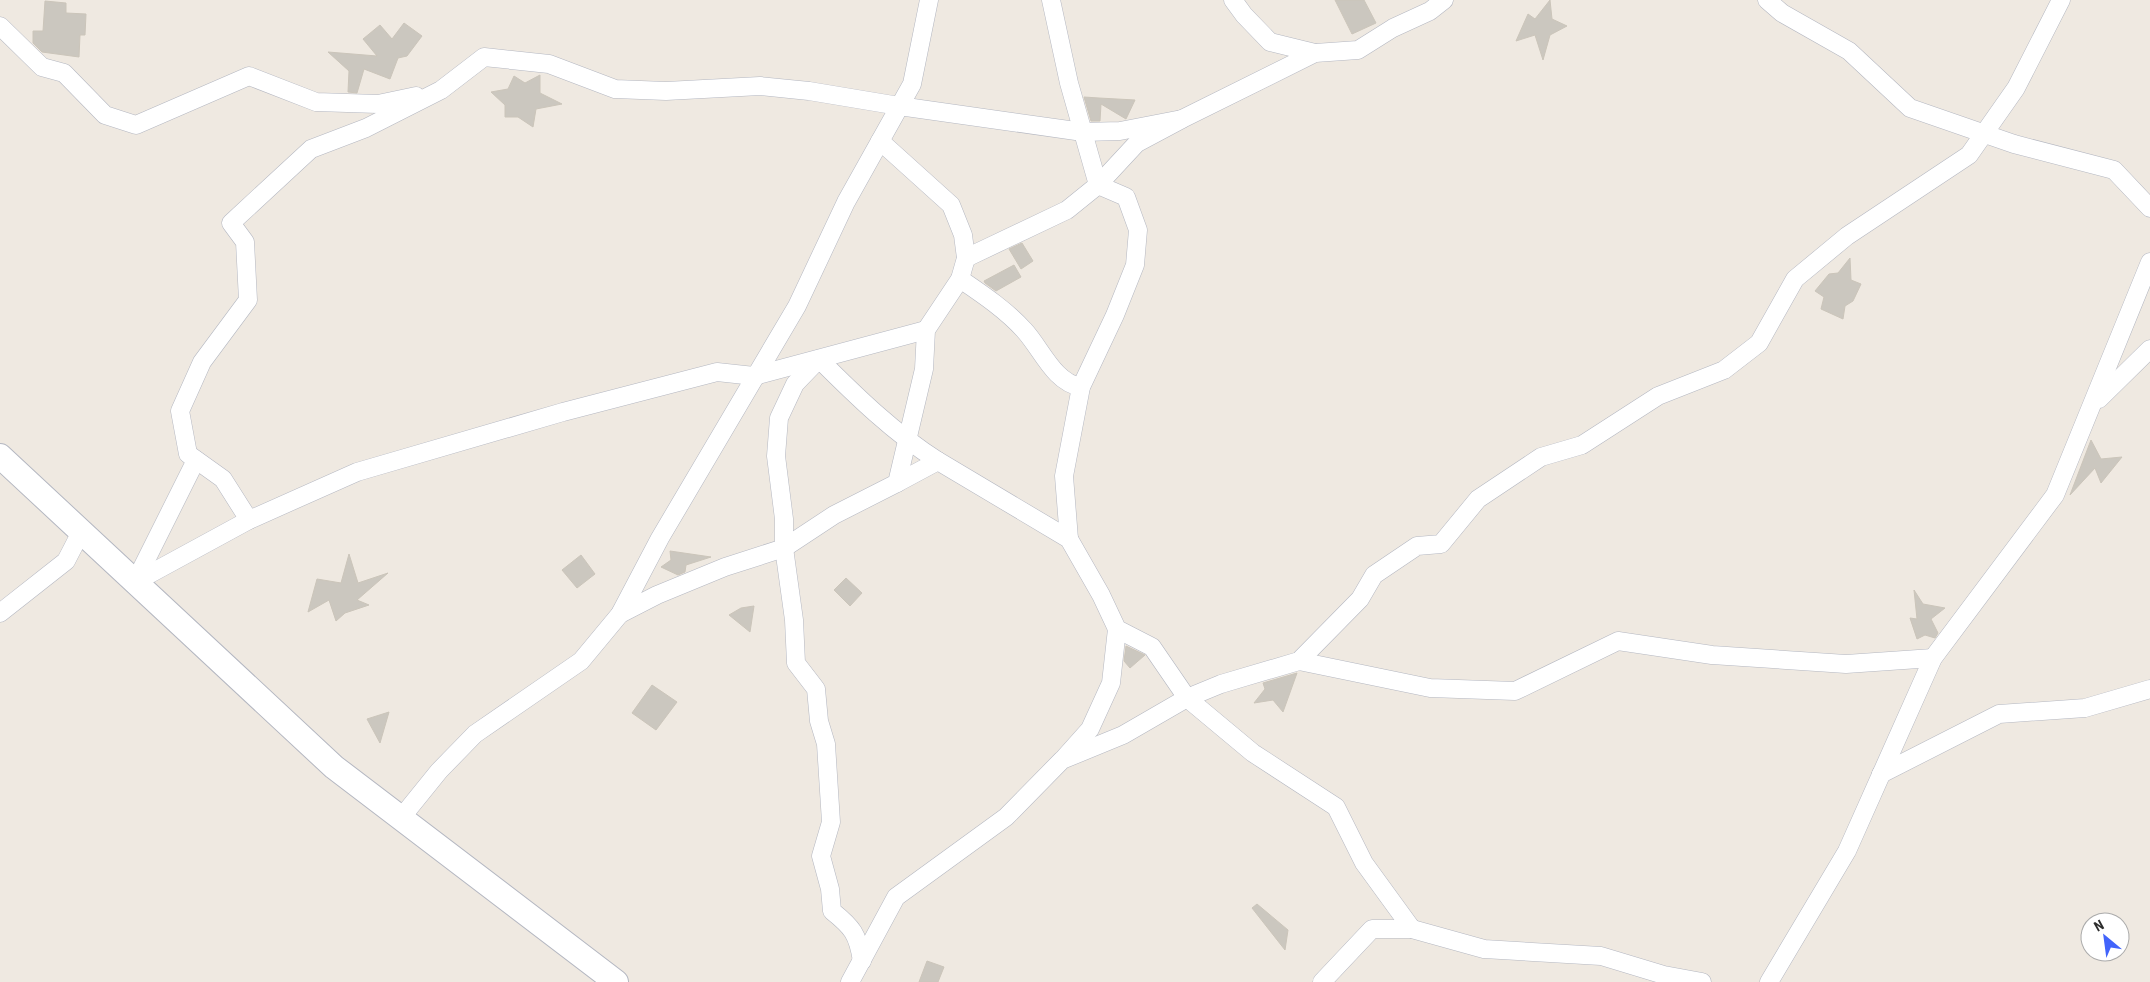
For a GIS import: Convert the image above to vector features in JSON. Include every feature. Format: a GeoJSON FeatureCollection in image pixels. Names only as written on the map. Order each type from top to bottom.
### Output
{"type":"FeatureCollection","features":[{"type":"Feature","properties":{"kind":"main road"},"geometry":{"type":"LineString","coordinates":[[0,456],[334,767],[610,979]]}},
{"type":"Feature","properties":{"kind":"street"},"geometry":{"type":"LineString","coordinates":[[400,818],[439,771],[475,734],[581,661],[620,614],[660,538],[797,306],[846,202],[912,84],[929,0]]}},
{"type":"Feature","properties":{"kind":"street"},"geometry":{"type":"LineString","coordinates":[[1052,0],[1069,83],[1098,185]]}},
{"type":"Feature","properties":{"kind":"street"},"geometry":{"type":"LineString","coordinates":[[1233,0],[1244,15],[1270,42],[1315,53],[1358,50],[1393,28],[1430,11],[1444,0]]}},
{"type":"Feature","properties":{"kind":"street"},"geometry":{"type":"LineString","coordinates":[[1767,0],[1782,13],[1849,51],[1910,108],[1986,132],[2014,144],[2114,170],[2150,208]]}},
{"type":"Feature","properties":{"kind":"street"},"geometry":{"type":"LineString","coordinates":[[1299,661],[1360,599],[1374,575],[1418,546],[1440,544],[1478,500],[1541,457],[1582,445],[1658,396],[1724,370],[1759,343],[1795,279],[1847,236],[1969,155],[2016,88],[2061,0]]}},
{"type":"Feature","properties":{"kind":"street"},"geometry":{"type":"LineString","coordinates":[[0,26],[42,67],[64,73],[105,115],[136,125],[249,76],[316,102],[378,104],[441,90]]}},
{"type":"Feature","properties":{"kind":"street"},"geometry":{"type":"LineString","coordinates":[[966,258],[1067,210],[1098,185],[1138,143],[1315,53]]}},
{"type":"Feature","properties":{"kind":"street"},"geometry":{"type":"LineString","coordinates":[[249,520],[223,479],[188,454],[180,411],[202,362],[248,300],[246,242],[231,223],[311,149],[366,128],[441,90],[484,57],[549,64],[615,89],[666,91],[760,86],[810,91],[899,106],[1083,132],[1120,131],[1182,119]]}},
{"type":"Feature","properties":{"kind":"street"},"geometry":{"type":"LineString","coordinates":[[880,141],[951,205],[963,235],[966,258],[960,279],[926,330],[924,369],[897,483]]}},
{"type":"Feature","properties":{"kind":"street"},"geometry":{"type":"LineString","coordinates":[[850,982],[896,897],[1006,817],[1090,729],[1110,683],[1117,629],[1101,595],[1069,539],[1064,476],[1081,387],[1115,315],[1135,266],[1138,230],[1126,197],[1098,185]]}},
{"type":"Feature","properties":{"kind":"street"},"geometry":{"type":"LineString","coordinates":[[1770,982],[1847,851],[1933,658],[2056,495],[2150,262]]}},
{"type":"Feature","properties":{"kind":"street"},"geometry":{"type":"LineString","coordinates":[[960,279],[996,305],[1025,330],[1053,369],[1075,386],[1081,387]]}},
{"type":"Feature","properties":{"kind":"street"},"geometry":{"type":"LineString","coordinates":[[136,582],[249,520],[358,472],[554,414],[717,372],[754,376],[926,330]]}},
{"type":"Feature","properties":{"kind":"street"},"geometry":{"type":"LineString","coordinates":[[2092,406],[2150,349]]}},
{"type":"Feature","properties":{"kind":"street"},"geometry":{"type":"LineString","coordinates":[[819,359],[906,441],[1069,539]]}},
{"type":"Feature","properties":{"kind":"street"},"geometry":{"type":"LineString","coordinates":[[819,359],[795,384],[779,418],[776,456],[784,519],[784,548],[794,620],[796,663],[816,690],[818,721],[826,744],[831,822],[821,856],[830,889],[832,911],[851,926],[860,947],[862,961]]}},
{"type":"Feature","properties":{"kind":"street"},"geometry":{"type":"LineString","coordinates":[[136,582],[196,460]]}},
{"type":"Feature","properties":{"kind":"street"},"geometry":{"type":"LineString","coordinates":[[620,614],[656,595],[724,567],[784,548],[834,515],[938,461]]}},
{"type":"Feature","properties":{"kind":"street"},"geometry":{"type":"LineString","coordinates":[[0,613],[66,561],[81,532]]}},
{"type":"Feature","properties":{"kind":"street"},"geometry":{"type":"LineString","coordinates":[[1117,629],[1152,648],[1186,698],[1253,753],[1336,807],[1364,863],[1412,929]]}},
{"type":"Feature","properties":{"kind":"street"},"geometry":{"type":"LineString","coordinates":[[1062,760],[1123,735],[1186,698],[1221,684],[1299,661],[1430,688],[1515,691],[1618,641],[1712,655],[1846,664],[1933,658]]}},
{"type":"Feature","properties":{"kind":"street"},"geometry":{"type":"LineString","coordinates":[[1881,774],[1999,714],[2085,708],[2150,689]]}},
{"type":"Feature","properties":{"kind":"street"},"geometry":{"type":"LineString","coordinates":[[1322,982],[1372,929],[1412,929],[1484,949],[1601,956],[1664,976],[1702,982]]}},
{"type":"Feature","properties":{"kind":"building"},"geometry":{"type":"Polygon","coordinates":[[[1335,0],[1364,0],[1376,23],[1352,34],[1335,0]]]}},
{"type":"Feature","properties":{"kind":"building"},"geometry":{"type":"Polygon","coordinates":[[[1550,0],[1552,19],[1567,26],[1550,35],[1543,60],[1535,35],[1516,41],[1528,14],[1535,19],[1550,0]]]}},
{"type":"Feature","properties":{"kind":"building"},"geometry":{"type":"Polygon","coordinates":[[[45,1],[66,3],[66,13],[86,14],[85,35],[80,35],[79,57],[42,52],[33,43],[33,31],[43,31],[45,1]]]}},
{"type":"Feature","properties":{"kind":"building"},"geometry":{"type":"Polygon","coordinates":[[[404,23],[422,36],[407,56],[398,58],[390,79],[364,69],[357,93],[348,92],[349,71],[328,52],[377,56],[363,39],[380,25],[392,39],[404,23]]]}},
{"type":"Feature","properties":{"kind":"building"},"geometry":{"type":"Polygon","coordinates":[[[540,75],[540,93],[562,104],[536,109],[533,127],[518,117],[505,117],[505,105],[491,92],[508,89],[514,76],[525,83],[540,75]]]}},
{"type":"Feature","properties":{"kind":"building"},"geometry":{"type":"Polygon","coordinates":[[[1084,97],[1135,100],[1126,119],[1101,104],[1100,121],[1091,121],[1084,97]]]}},
{"type":"Feature","properties":{"kind":"building"},"geometry":{"type":"Polygon","coordinates":[[[1022,243],[1033,261],[1021,269],[1009,249],[1022,243]]]}},
{"type":"Feature","properties":{"kind":"building"},"geometry":{"type":"Polygon","coordinates":[[[1850,258],[1851,280],[1861,284],[1853,301],[1845,306],[1843,319],[1821,309],[1824,297],[1815,291],[1829,274],[1838,273],[1850,258]]]}},
{"type":"Feature","properties":{"kind":"building"},"geometry":{"type":"Polygon","coordinates":[[[1014,265],[1021,277],[996,291],[985,283],[984,281],[1014,265]]]}},
{"type":"Feature","properties":{"kind":"building"},"geometry":{"type":"Polygon","coordinates":[[[2091,440],[2101,459],[2122,457],[2101,483],[2095,468],[2070,495],[2091,440]]]}},
{"type":"Feature","properties":{"kind":"building"},"geometry":{"type":"Polygon","coordinates":[[[670,551],[711,557],[686,565],[685,572],[678,575],[661,567],[671,560],[670,551]]]}},
{"type":"Feature","properties":{"kind":"building"},"geometry":{"type":"Polygon","coordinates":[[[349,554],[358,583],[388,573],[357,600],[369,605],[345,613],[336,621],[329,600],[308,612],[317,579],[341,583],[349,554]]]}},
{"type":"Feature","properties":{"kind":"building"},"geometry":{"type":"Polygon","coordinates":[[[581,555],[595,574],[577,588],[562,570],[581,555]]]}},
{"type":"Feature","properties":{"kind":"building"},"geometry":{"type":"Polygon","coordinates":[[[846,578],[862,593],[850,606],[834,590],[846,578]]]}},
{"type":"Feature","properties":{"kind":"building"},"geometry":{"type":"Polygon","coordinates":[[[1914,590],[1923,604],[1945,608],[1931,619],[1938,633],[1935,638],[1925,635],[1917,639],[1910,618],[1917,619],[1914,590]]]}},
{"type":"Feature","properties":{"kind":"building"},"geometry":{"type":"Polygon","coordinates":[[[754,606],[750,632],[729,615],[741,608],[754,606]]]}},
{"type":"Feature","properties":{"kind":"building"},"geometry":{"type":"Polygon","coordinates":[[[1126,646],[1145,655],[1130,668],[1124,661],[1126,646]]]}},
{"type":"Feature","properties":{"kind":"building"},"geometry":{"type":"Polygon","coordinates":[[[1297,673],[1283,712],[1273,700],[1254,703],[1265,689],[1263,683],[1297,673]]]}},
{"type":"Feature","properties":{"kind":"building"},"geometry":{"type":"Polygon","coordinates":[[[652,685],[677,702],[656,730],[632,713],[652,685]]]}},
{"type":"Feature","properties":{"kind":"building"},"geometry":{"type":"Polygon","coordinates":[[[389,712],[380,743],[367,719],[389,712]]]}},
{"type":"Feature","properties":{"kind":"building"},"geometry":{"type":"Polygon","coordinates":[[[1257,904],[1288,930],[1285,950],[1252,908],[1257,904]]]}},
{"type":"Feature","properties":{"kind":"building"},"geometry":{"type":"Polygon","coordinates":[[[927,961],[944,967],[938,982],[919,982],[927,961]]]}}]}
